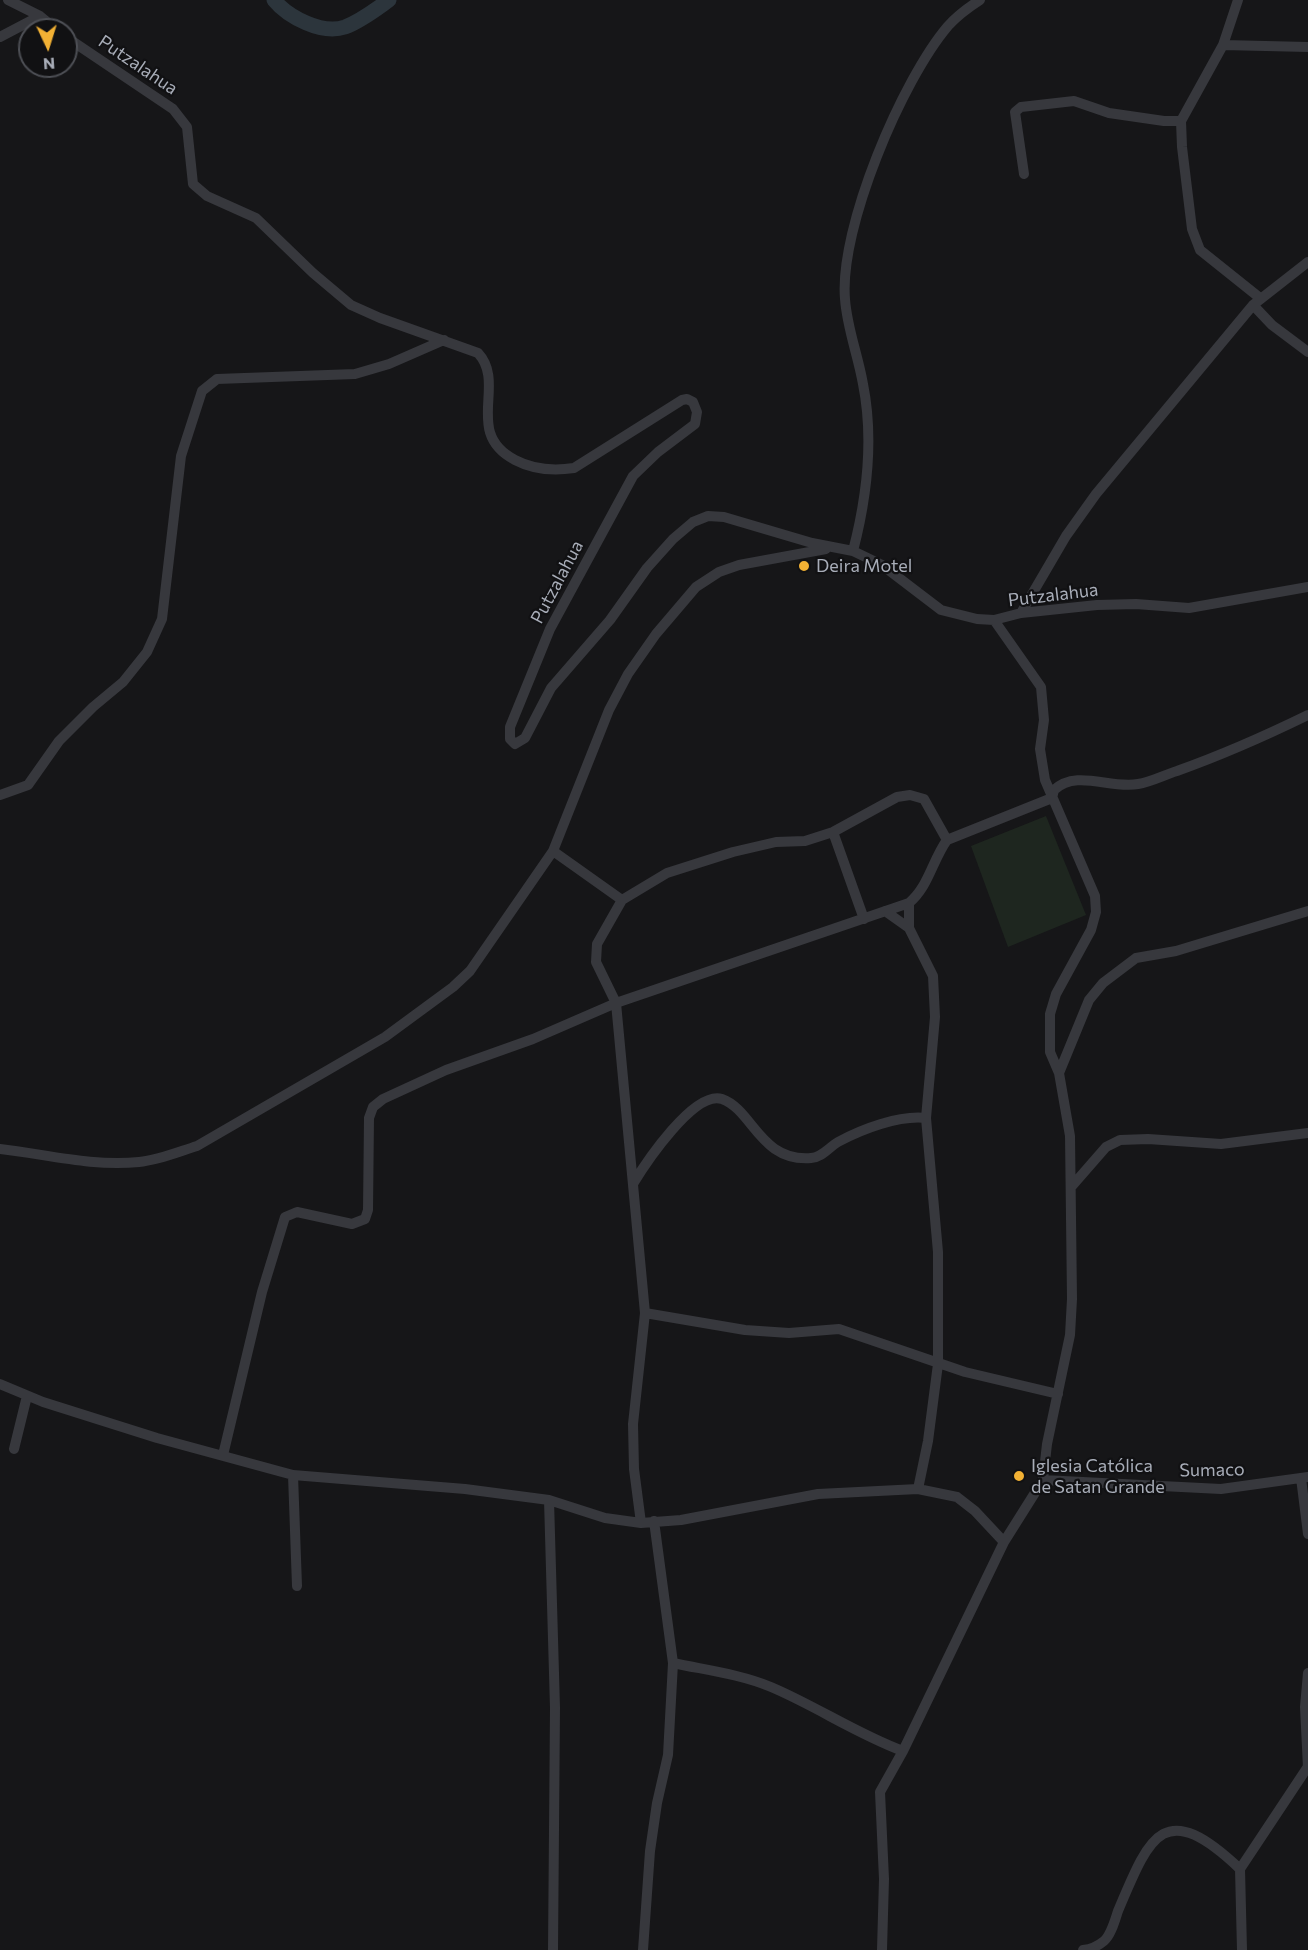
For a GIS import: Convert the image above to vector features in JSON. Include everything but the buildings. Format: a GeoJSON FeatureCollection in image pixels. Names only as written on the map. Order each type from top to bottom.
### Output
{"type":"FeatureCollection","features":[{"type":"Feature","properties":{"kind":"street"},"geometry":{"type":"LineString","coordinates":[[8,0],[42,18]]}},
{"type":"Feature","properties":{"kind":"street"},"geometry":{"type":"LineString","coordinates":[[853,551],[866,485],[869,427],[863,384],[844,298],[849,249],[884,136],[898,106],[949,25],[980,0]]}},
{"type":"Feature","properties":{"kind":"street"},"geometry":{"type":"LineString","coordinates":[[1238,0],[1223,45],[1181,121],[1182,147],[1195,240],[1200,250],[1257,301],[1272,325],[1308,352]]}},
{"type":"Feature","properties":{"kind":"street"},"geometry":{"type":"LineString","coordinates":[[0,36],[40,16]]}},
{"type":"Feature","properties":{"kind":"street","name":"Putzalahua"},"geometry":{"type":"LineString","coordinates":[[78,45],[173,109],[181,117],[190,141],[194,184],[207,196],[256,218],[313,273],[351,304],[380,318],[444,339],[482,357],[488,375],[487,422],[490,435],[511,458],[531,467],[558,471],[574,468],[681,400],[690,400],[698,412],[695,424],[658,452],[633,476],[610,517],[550,629],[526,684],[509,732],[513,743],[518,744],[525,738],[550,688],[610,620],[647,568],[673,539],[693,522],[708,516],[724,517],[853,551],[882,565],[941,610],[977,619],[994,620],[1021,613],[1097,605],[1136,604],[1189,608],[1308,587]]}},
{"type":"Feature","properties":{"kind":"street"},"geometry":{"type":"LineString","coordinates":[[1223,45],[1308,47]]}},
{"type":"Feature","properties":{"kind":"street"},"geometry":{"type":"LineString","coordinates":[[1024,174],[1015,112],[1021,107],[1074,101],[1109,113],[1164,122],[1181,121]]}},
{"type":"Feature","properties":{"kind":"street"},"geometry":{"type":"LineString","coordinates":[[1021,613],[1082,512],[1257,301],[1308,262]]}},
{"type":"Feature","properties":{"kind":"street"},"geometry":{"type":"LineString","coordinates":[[0,795],[28,785],[59,741],[93,706],[123,682],[147,652],[162,619],[181,456],[202,391],[217,379],[355,374],[389,364],[444,339]]}},
{"type":"Feature","properties":{"kind":"street"},"geometry":{"type":"LineString","coordinates":[[0,1149],[108,1163],[147,1161],[196,1146],[385,1037],[453,987],[470,971],[494,938],[553,851],[606,717],[628,674],[656,634],[696,587],[719,572],[739,564],[835,548]]}},
{"type":"Feature","properties":{"kind":"street"},"geometry":{"type":"LineString","coordinates":[[882,1950],[884,1879],[879,1798],[1004,1542],[1043,1480],[1047,1444],[1070,1335],[1072,1186],[1070,1136],[1059,1073],[1050,1052],[1050,1014],[1056,994],[1091,930],[1096,912],[1095,896],[1052,798],[1041,763],[1040,749],[1044,720],[1041,687],[994,620]]}},
{"type":"Feature","properties":{"kind":"street"},"geometry":{"type":"LineString","coordinates":[[223,1455],[259,1304],[285,1217],[297,1212],[352,1224],[365,1219],[368,1210],[368,1134],[373,1107],[383,1099],[446,1070],[533,1039],[616,1003],[909,903],[923,888],[936,856],[947,840],[1052,798],[1057,787],[1083,779],[1110,784],[1138,784],[1231,751],[1308,715]]}},
{"type":"Feature","properties":{"kind":"street"},"geometry":{"type":"LineString","coordinates":[[641,1523],[634,1469],[633,1424],[645,1313],[616,1003],[596,962],[597,944],[622,900],[667,873],[776,842],[805,842],[833,832],[897,797],[910,795],[924,800],[947,840]]}},
{"type":"Feature","properties":{"kind":"street"},"geometry":{"type":"LineString","coordinates":[[833,832],[864,919]]}},
{"type":"Feature","properties":{"kind":"street"},"geometry":{"type":"LineString","coordinates":[[553,851],[622,900]]}},
{"type":"Feature","properties":{"kind":"street"},"geometry":{"type":"LineString","coordinates":[[909,903],[909,928],[933,976],[934,995],[926,1118],[938,1252],[939,1364],[928,1441],[918,1489]]}},
{"type":"Feature","properties":{"kind":"street"},"geometry":{"type":"LineString","coordinates":[[885,911],[909,928]]}},
{"type":"Feature","properties":{"kind":"street"},"geometry":{"type":"LineString","coordinates":[[1059,1073],[1089,1000],[1103,983],[1136,958],[1176,951],[1308,911]]}},
{"type":"Feature","properties":{"kind":"street"},"geometry":{"type":"LineString","coordinates":[[633,1184],[674,1128],[690,1112],[711,1099],[721,1098],[730,1103],[772,1147],[809,1159],[818,1157],[846,1138],[872,1128],[903,1119],[926,1118]]}},
{"type":"Feature","properties":{"kind":"street"},"geometry":{"type":"LineString","coordinates":[[1072,1186],[1106,1147],[1120,1140],[1140,1138],[1221,1144],[1308,1133]]}},
{"type":"Feature","properties":{"kind":"street"},"geometry":{"type":"LineString","coordinates":[[645,1313],[745,1329],[789,1333],[839,1329],[939,1364],[1058,1394]]}},
{"type":"Feature","properties":{"kind":"street"},"geometry":{"type":"LineString","coordinates":[[0,1384],[27,1396],[145,1434],[293,1474],[549,1500],[605,1518],[641,1523],[681,1521],[818,1494],[918,1489],[957,1497],[975,1511],[1004,1542]]}},
{"type":"Feature","properties":{"kind":"street"},"geometry":{"type":"LineString","coordinates":[[14,1449],[27,1396]]}},
{"type":"Feature","properties":{"kind":"street"},"geometry":{"type":"LineString","coordinates":[[293,1474],[297,1586]]}},
{"type":"Feature","properties":{"kind":"street"},"geometry":{"type":"LineString","coordinates":[[1305,1477],[1308,1534]]}},
{"type":"Feature","properties":{"kind":"street","name":"Sumaco"},"geometry":{"type":"LineString","coordinates":[[1043,1480],[1221,1489],[1305,1477]]}},
{"type":"Feature","properties":{"kind":"street"},"geometry":{"type":"LineString","coordinates":[[549,1500],[555,1708],[553,1950]]}},
{"type":"Feature","properties":{"kind":"street"},"geometry":{"type":"LineString","coordinates":[[643,1950],[650,1851],[657,1803],[668,1755],[673,1663],[654,1521]]}},
{"type":"Feature","properties":{"kind":"street"},"geometry":{"type":"LineString","coordinates":[[673,1663],[735,1676],[772,1688],[866,1736],[903,1751]]}},
{"type":"Feature","properties":{"kind":"street"},"geometry":{"type":"LineString","coordinates":[[1242,1950],[1240,1869],[1307,1768],[1308,1673]]}},
{"type":"Feature","properties":{"kind":"street"},"geometry":{"type":"LineString","coordinates":[[1083,1950],[1106,1940],[1137,1867],[1150,1844],[1161,1833],[1174,1830],[1214,1844],[1240,1869]]}},
{"type":"Feature","properties":{"kind":"shaded area"},"geometry":{"type":"Polygon","coordinates":[[[1046,816],[1086,915],[1008,947],[971,846],[1046,816]]]}},
{"type":"Feature","properties":{"kind":"waterway"},"geometry":{"type":"LineString","coordinates":[[274,0],[288,13],[306,23],[326,29],[345,27],[357,22],[389,0]]}},
{"type":"Feature","properties":{"kind":"place","name":"Deira Motel"},"geometry":{"type":"Point","coordinates":[804,566]}},
{"type":"Feature","properties":{"kind":"place","name":"Iglesia Católica de Satan Grande"},"geometry":{"type":"Point","coordinates":[1019,1476]}}]}
